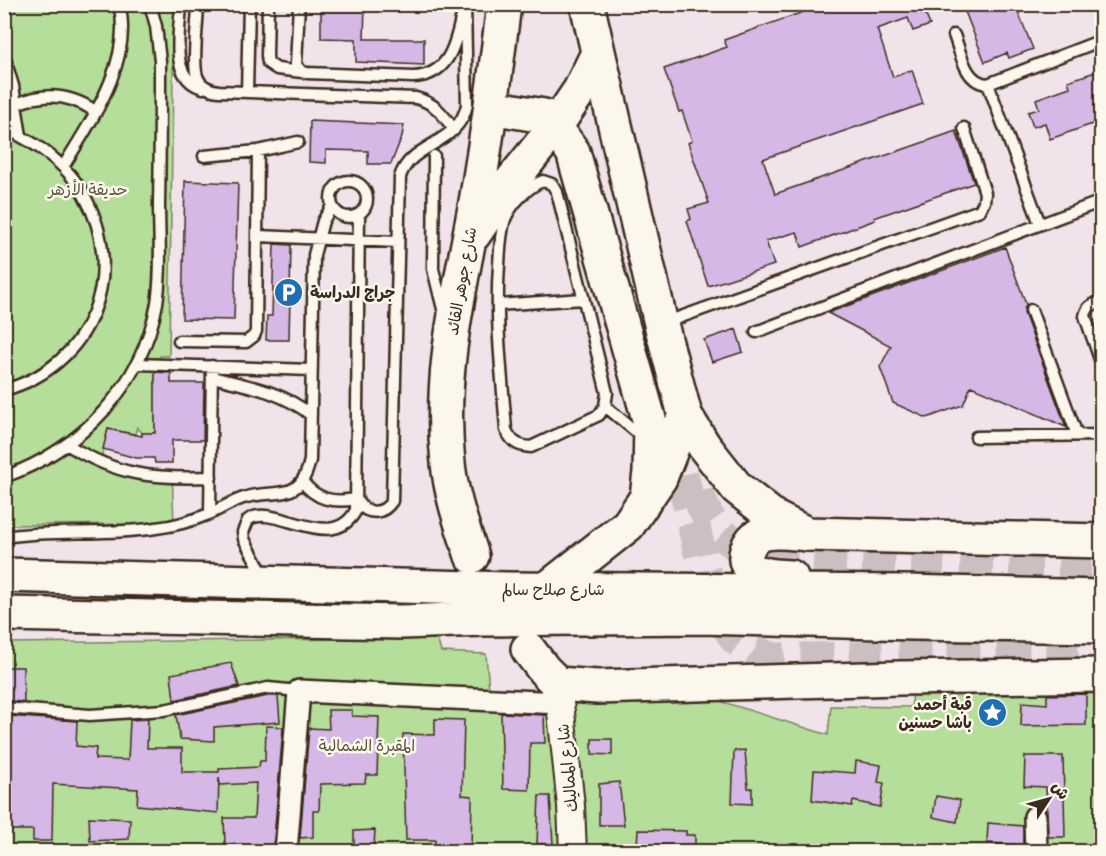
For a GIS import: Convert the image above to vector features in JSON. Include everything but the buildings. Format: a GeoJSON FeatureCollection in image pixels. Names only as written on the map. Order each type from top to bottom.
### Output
{"type":"FeatureCollection","features":[{"type":"Feature","properties":{"kind":"main road","name":"شارع جوهر القائد"},"geometry":{"type":"LineString","coordinates":[[472,556],[456,509],[448,465],[445,382],[491,106],[504,4]]}},
{"type":"Feature","properties":{"kind":"main road"},"geometry":{"type":"LineString","coordinates":[[587,4],[661,324],[685,415],[704,446],[737,488],[775,518],[807,534]]}},
{"type":"Feature","properties":{"kind":"main road"},"geometry":{"type":"LineString","coordinates":[[469,241],[502,193],[555,127],[580,90],[598,53]]}},
{"type":"Feature","properties":{"kind":"main road"},"geometry":{"type":"LineString","coordinates":[[491,106],[544,116],[573,152],[651,426],[647,497]]}},
{"type":"Feature","properties":{"kind":"main road"},"geometry":{"type":"LineString","coordinates":[[548,588],[628,525],[660,478],[685,415]]}},
{"type":"Feature","properties":{"kind":"main road"},"geometry":{"type":"LineString","coordinates":[[904,592],[882,582],[863,579],[765,575],[753,571],[748,565],[747,550],[750,543],[761,534],[1101,541]]}},
{"type":"Feature","properties":{"kind":"main road","name":"شارع صلاح سالم"},"geometry":{"type":"LineString","coordinates":[[4,575],[507,589],[904,592],[1101,597]]}},
{"type":"Feature","properties":{"kind":"main road","name":"شارع صلاح سالم"},"geometry":{"type":"LineString","coordinates":[[4,614],[402,622],[702,617],[1101,626]]}},
{"type":"Feature","properties":{"kind":"main road"},"geometry":{"type":"LineString","coordinates":[[528,649],[559,693],[597,687],[899,678],[1101,675]]}},
{"type":"Feature","properties":{"kind":"street"},"geometry":{"type":"LineString","coordinates":[[286,852],[298,691],[559,693]]}},
{"type":"Feature","properties":{"kind":"street","name":"شارع المماليك"},"geometry":{"type":"LineString","coordinates":[[559,693],[571,806],[573,852]]}},
{"type":"Feature","properties":{"kind":"street"},"geometry":{"type":"LineString","coordinates":[[1035,817],[1036,852]]}},
{"type":"Feature","properties":{"kind":"lane"},"geometry":{"type":"LineString","coordinates":[[63,166],[113,75],[120,53],[123,30],[119,4]]}},
{"type":"Feature","properties":{"kind":"lane"},"geometry":{"type":"LineString","coordinates":[[4,477],[44,461],[68,445],[96,420],[111,404],[137,364],[152,325],[159,281],[160,61],[156,26],[150,4]]}},
{"type":"Feature","properties":{"kind":"lane"},"geometry":{"type":"LineString","coordinates":[[181,4],[178,55],[180,69],[194,84],[219,91],[416,98],[434,105],[442,112],[454,130]]}},
{"type":"Feature","properties":{"kind":"lane"},"geometry":{"type":"LineString","coordinates":[[198,4],[196,74],[202,85],[207,88]]}},
{"type":"Feature","properties":{"kind":"lane"},"geometry":{"type":"LineString","coordinates":[[247,92],[249,4]]}},
{"type":"Feature","properties":{"kind":"lane"},"geometry":{"type":"LineString","coordinates":[[268,4],[267,56],[268,63],[277,69],[413,77],[437,71],[448,59],[465,4]]}},
{"type":"Feature","properties":{"kind":"lane"},"geometry":{"type":"LineString","coordinates":[[299,4],[296,64],[302,72]]}},
{"type":"Feature","properties":{"kind":"lane"},"geometry":{"type":"LineString","coordinates":[[356,499],[359,506],[373,513],[388,507],[394,493],[399,184],[405,166],[454,130],[465,114],[467,105],[465,4]]}},
{"type":"Feature","properties":{"kind":"lane"},"geometry":{"type":"LineString","coordinates":[[954,35],[972,79],[988,84],[1101,40]]}},
{"type":"Feature","properties":{"kind":"lane"},"geometry":{"type":"LineString","coordinates":[[4,56],[17,104],[21,136]]}},
{"type":"Feature","properties":{"kind":"lane"},"geometry":{"type":"LineString","coordinates":[[988,84],[1040,224]]}},
{"type":"Feature","properties":{"kind":"lane"},"geometry":{"type":"LineString","coordinates":[[17,104],[28,99],[52,95],[75,100],[95,111]]}},
{"type":"Feature","properties":{"kind":"lane"},"geometry":{"type":"LineString","coordinates":[[4,128],[39,147],[63,166],[84,194],[99,230],[103,248],[102,287],[89,324],[65,356],[50,369],[32,380],[4,390]]}},
{"type":"Feature","properties":{"kind":"lane"},"geometry":{"type":"LineString","coordinates":[[661,324],[980,210],[984,202],[984,193],[964,128]]}},
{"type":"Feature","properties":{"kind":"lane"},"geometry":{"type":"LineString","coordinates":[[204,156],[258,151],[298,142]]}},
{"type":"Feature","properties":{"kind":"lane"},"geometry":{"type":"LineString","coordinates":[[178,341],[241,343],[254,336],[257,326],[258,151]]}},
{"type":"Feature","properties":{"kind":"lane"},"geometry":{"type":"LineString","coordinates":[[434,156],[433,269],[440,300],[452,330]]}},
{"type":"Feature","properties":{"kind":"lane"},"geometry":{"type":"LineString","coordinates":[[543,181],[552,184],[557,192],[607,393],[599,415],[531,447],[520,446],[511,440],[506,430],[498,305],[501,237],[506,218],[535,184],[543,181]]}},
{"type":"Feature","properties":{"kind":"lane"},"geometry":{"type":"LineString","coordinates":[[347,182],[359,185],[366,196],[364,209],[359,214],[347,217],[335,212],[331,199],[335,188],[347,182]]}},
{"type":"Feature","properties":{"kind":"lane"},"geometry":{"type":"LineString","coordinates":[[756,332],[1101,201]]}},
{"type":"Feature","properties":{"kind":"lane"},"geometry":{"type":"LineString","coordinates":[[4,537],[155,529],[181,524],[244,497],[284,493],[294,488],[302,480],[308,471],[310,460],[312,273],[317,238],[332,206]]}},
{"type":"Feature","properties":{"kind":"lane"},"geometry":{"type":"LineString","coordinates":[[266,581],[244,539],[244,526],[248,520],[259,515],[305,526],[332,527],[342,526],[351,519],[356,510],[359,214]]}},
{"type":"Feature","properties":{"kind":"lane"},"geometry":{"type":"LineString","coordinates":[[258,236],[398,242]]}},
{"type":"Feature","properties":{"kind":"lane"},"geometry":{"type":"LineString","coordinates":[[498,305],[584,299]]}},
{"type":"Feature","properties":{"kind":"lane"},"geometry":{"type":"LineString","coordinates":[[1101,302],[1090,305],[1085,316],[1101,365]]}},
{"type":"Feature","properties":{"kind":"lane"},"geometry":{"type":"LineString","coordinates":[[1031,310],[1077,435]]}},
{"type":"Feature","properties":{"kind":"lane"},"geometry":{"type":"LineString","coordinates":[[137,364],[212,372],[311,370]]}},
{"type":"Feature","properties":{"kind":"lane"},"geometry":{"type":"LineString","coordinates":[[212,372],[271,391],[298,404],[311,415]]}},
{"type":"Feature","properties":{"kind":"lane"},"geometry":{"type":"LineString","coordinates":[[210,513],[212,372]]}},
{"type":"Feature","properties":{"kind":"lane"},"geometry":{"type":"LineString","coordinates":[[604,406],[650,443]]}},
{"type":"Feature","properties":{"kind":"lane"},"geometry":{"type":"LineString","coordinates":[[976,437],[1101,435]]}},
{"type":"Feature","properties":{"kind":"lane"},"geometry":{"type":"LineString","coordinates":[[68,445],[100,463],[135,474],[171,478],[211,477]]}},
{"type":"Feature","properties":{"kind":"lane"},"geometry":{"type":"LineString","coordinates":[[302,480],[308,489],[326,500],[356,499]]}},
{"type":"Feature","properties":{"kind":"lane"},"geometry":{"type":"LineString","coordinates":[[4,708],[90,715],[164,710],[268,688],[298,691]]}},
{"type":"Feature","properties":{"kind":"green space","name":"حديقة الأزهر"},"geometry":{"type":"Polygon","coordinates":[[[5,5],[174,5],[169,356],[160,356],[161,372],[155,373],[155,433],[142,433],[137,427],[135,434],[108,429],[102,455],[121,466],[157,473],[157,469],[172,471],[174,524],[5,525],[5,5]]]}},
{"type":"Feature","properties":{"kind":"green space","name":"المقبرة الشمالية"},"geometry":{"type":"Polygon","coordinates":[[[437,638],[441,652],[486,654],[490,702],[544,704],[704,696],[828,735],[831,706],[911,707],[913,694],[1101,693],[1101,851],[5,851],[4,643],[437,638]]]}},
{"type":"Feature","properties":{"kind":"tunnel"},"geometry":{"type":"LineString","coordinates":[[671,427],[711,601],[736,639],[754,652],[774,659],[1102,654]]}},
{"type":"Feature","properties":{"kind":"tunnel"},"geometry":{"type":"LineString","coordinates":[[698,492],[707,515],[720,532],[759,557],[979,569],[1102,572]]}},
{"type":"Feature","properties":{"kind":"place","name":"جراج الدراسة"},"geometry":{"type":"Point","coordinates":[289,292]}},
{"type":"Feature","properties":{"kind":"place","name":"قبة أحمد باشا حسنين"},"geometry":{"type":"Point","coordinates":[993,713]}}]}
